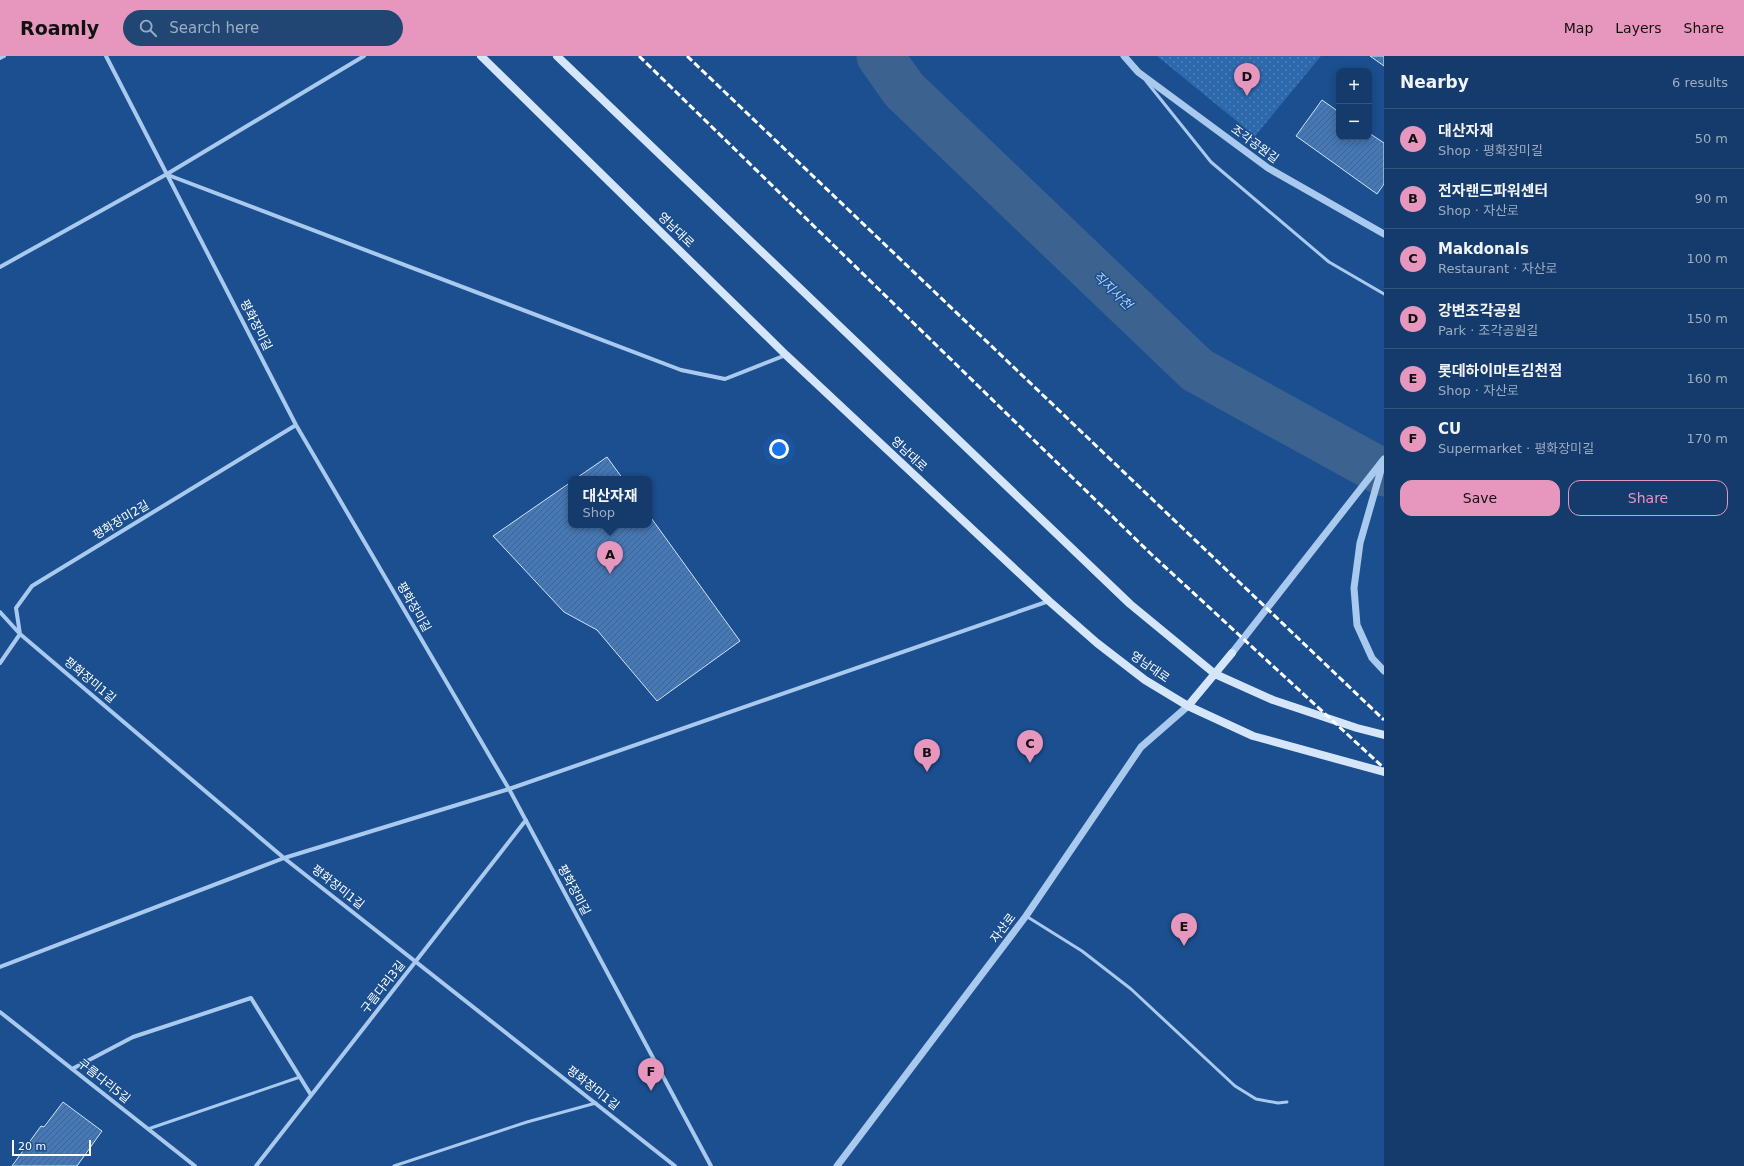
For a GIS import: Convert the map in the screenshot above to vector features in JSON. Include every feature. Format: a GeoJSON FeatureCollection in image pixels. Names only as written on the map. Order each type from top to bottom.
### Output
{"type":"FeatureCollection","features":[{"type":"Feature","properties":{"kind":"main road","name":"영남대로"},"geometry":{"type":"LineString","coordinates":[[481,56],[786,354],[1049,601],[1097,643],[1145,680],[1188,706],[1253,736],[1384,772]]}},
{"type":"Feature","properties":{"kind":"main road"},"geometry":{"type":"LineString","coordinates":[[556,56],[1130,604],[1215,674],[1273,700],[1357,728],[1384,735]]}},
{"type":"Feature","properties":{"kind":"main road"},"geometry":{"type":"LineString","coordinates":[[1188,706],[1232,653]]}},
{"type":"Feature","properties":{"kind":"street"},"geometry":{"type":"LineString","coordinates":[[0,58],[4,56]]}},
{"type":"Feature","properties":{"kind":"street","name":"평화장미길"},"geometry":{"type":"LineString","coordinates":[[106,56],[296,425],[509,789],[711,1166]]}},
{"type":"Feature","properties":{"kind":"street"},"geometry":{"type":"LineString","coordinates":[[0,267],[167,174],[364,56]]}},
{"type":"Feature","properties":{"kind":"street","name":"조각공원길"},"geometry":{"type":"LineString","coordinates":[[1124,56],[1138,72],[1268,168],[1384,234]]}},
{"type":"Feature","properties":{"kind":"street"},"geometry":{"type":"LineString","coordinates":[[167,174],[681,370],[725,378],[786,354]]}},
{"type":"Feature","properties":{"kind":"street","name":"평화장미2길"},"geometry":{"type":"LineString","coordinates":[[20,634],[16,608],[32,586],[296,425]]}},
{"type":"Feature","properties":{"kind":"street"},"geometry":{"type":"LineString","coordinates":[[1232,653],[1384,460]]}},
{"type":"Feature","properties":{"kind":"street"},"geometry":{"type":"LineString","coordinates":[[1384,460],[1360,543],[1354,588],[1356,625],[1372,658],[1384,671]]}},
{"type":"Feature","properties":{"kind":"street"},"geometry":{"type":"LineString","coordinates":[[0,967],[284,858],[509,789],[1049,601]]}},
{"type":"Feature","properties":{"kind":"street","name":"평화장미1길"},"geometry":{"type":"LineString","coordinates":[[0,612],[20,634],[284,858],[675,1166]]}},
{"type":"Feature","properties":{"kind":"street"},"geometry":{"type":"LineString","coordinates":[[0,663],[20,634]]}},
{"type":"Feature","properties":{"kind":"street","name":"자산로"},"geometry":{"type":"LineString","coordinates":[[837,1166],[1026,916],[1142,747],[1188,706]]}},
{"type":"Feature","properties":{"kind":"street","name":"구름다리3길"},"geometry":{"type":"LineString","coordinates":[[256,1166],[526,820]]}},
{"type":"Feature","properties":{"kind":"street"},"geometry":{"type":"LineString","coordinates":[[72,1069],[132,1037],[251,998],[311,1095]]}},
{"type":"Feature","properties":{"kind":"street","name":"구름다리5길"},"geometry":{"type":"LineString","coordinates":[[0,1012],[196,1166]]}},
{"type":"Feature","properties":{"kind":"lane"},"geometry":{"type":"LineString","coordinates":[[1138,72],[1211,162],[1329,262],[1384,294]]}},
{"type":"Feature","properties":{"kind":"lane"},"geometry":{"type":"LineString","coordinates":[[1026,916],[1082,951],[1131,989],[1235,1086],[1256,1099],[1278,1104],[1287,1102]]}},
{"type":"Feature","properties":{"kind":"lane"},"geometry":{"type":"LineString","coordinates":[[148,1129],[300,1077]]}},
{"type":"Feature","properties":{"kind":"lane"},"geometry":{"type":"LineString","coordinates":[[394,1166],[527,1122],[596,1103]]}},
{"type":"Feature","properties":{"kind":"shaded area"},"geometry":{"type":"Polygon","coordinates":[[[1157,56],[1321,56],[1255,136],[1157,56]]]}},
{"type":"Feature","properties":{"kind":"building"},"geometry":{"type":"Polygon","coordinates":[[[1370,56],[1384,56],[1384,66],[1370,56]]]}},
{"type":"Feature","properties":{"kind":"building"},"geometry":{"type":"Polygon","coordinates":[[[1322,100],[1336,110],[1336,140],[1372,140],[1372,135],[1384,143],[1384,184],[1377,194],[1296,136],[1322,100]]]}},
{"type":"Feature","properties":{"kind":"building"},"geometry":{"type":"Polygon","coordinates":[[[607,457],[621,476],[579,476],[607,457]]]}},
{"type":"Feature","properties":{"kind":"building"},"geometry":{"type":"Polygon","coordinates":[[[568,484],[568,528],[652,528],[652,519],[740,641],[657,701],[597,630],[564,612],[493,536],[568,484]]]}},
{"type":"Feature","properties":{"kind":"building"},"geometry":{"type":"Polygon","coordinates":[[[63,1102],[102,1131],[77,1166],[12,1166],[41,1126],[44,1127],[63,1102]]]}},
{"type":"Feature","properties":{"kind":"waterway","name":"직지사천"},"geometry":{"type":"LineString","coordinates":[[880,56],[904,90],[1197,370],[1384,473]]}},
{"type":"Feature","properties":{"kind":"railway"},"geometry":{"type":"LineString","coordinates":[[639,56],[1151,554],[1384,768]]}},
{"type":"Feature","properties":{"kind":"railway"},"geometry":{"type":"LineString","coordinates":[[687,56],[1384,720]]}},
{"type":"Feature","properties":{"kind":"place","name":"강변조각공원"},"geometry":{"type":"Point","coordinates":[1247,96]}},
{"type":"Feature","properties":{"kind":"place","name":"대산자재"},"geometry":{"type":"Point","coordinates":[610,574]}},
{"type":"Feature","properties":{"kind":"place","name":"Makdonals"},"geometry":{"type":"Point","coordinates":[1030,763]}},
{"type":"Feature","properties":{"kind":"place","name":"전자랜드파워센터"},"geometry":{"type":"Point","coordinates":[927,772]}},
{"type":"Feature","properties":{"kind":"place","name":"롯데하이마트김천점"},"geometry":{"type":"Point","coordinates":[1184,946]}},
{"type":"Feature","properties":{"kind":"place","name":"CU"},"geometry":{"type":"Point","coordinates":[651,1091]}}]}
